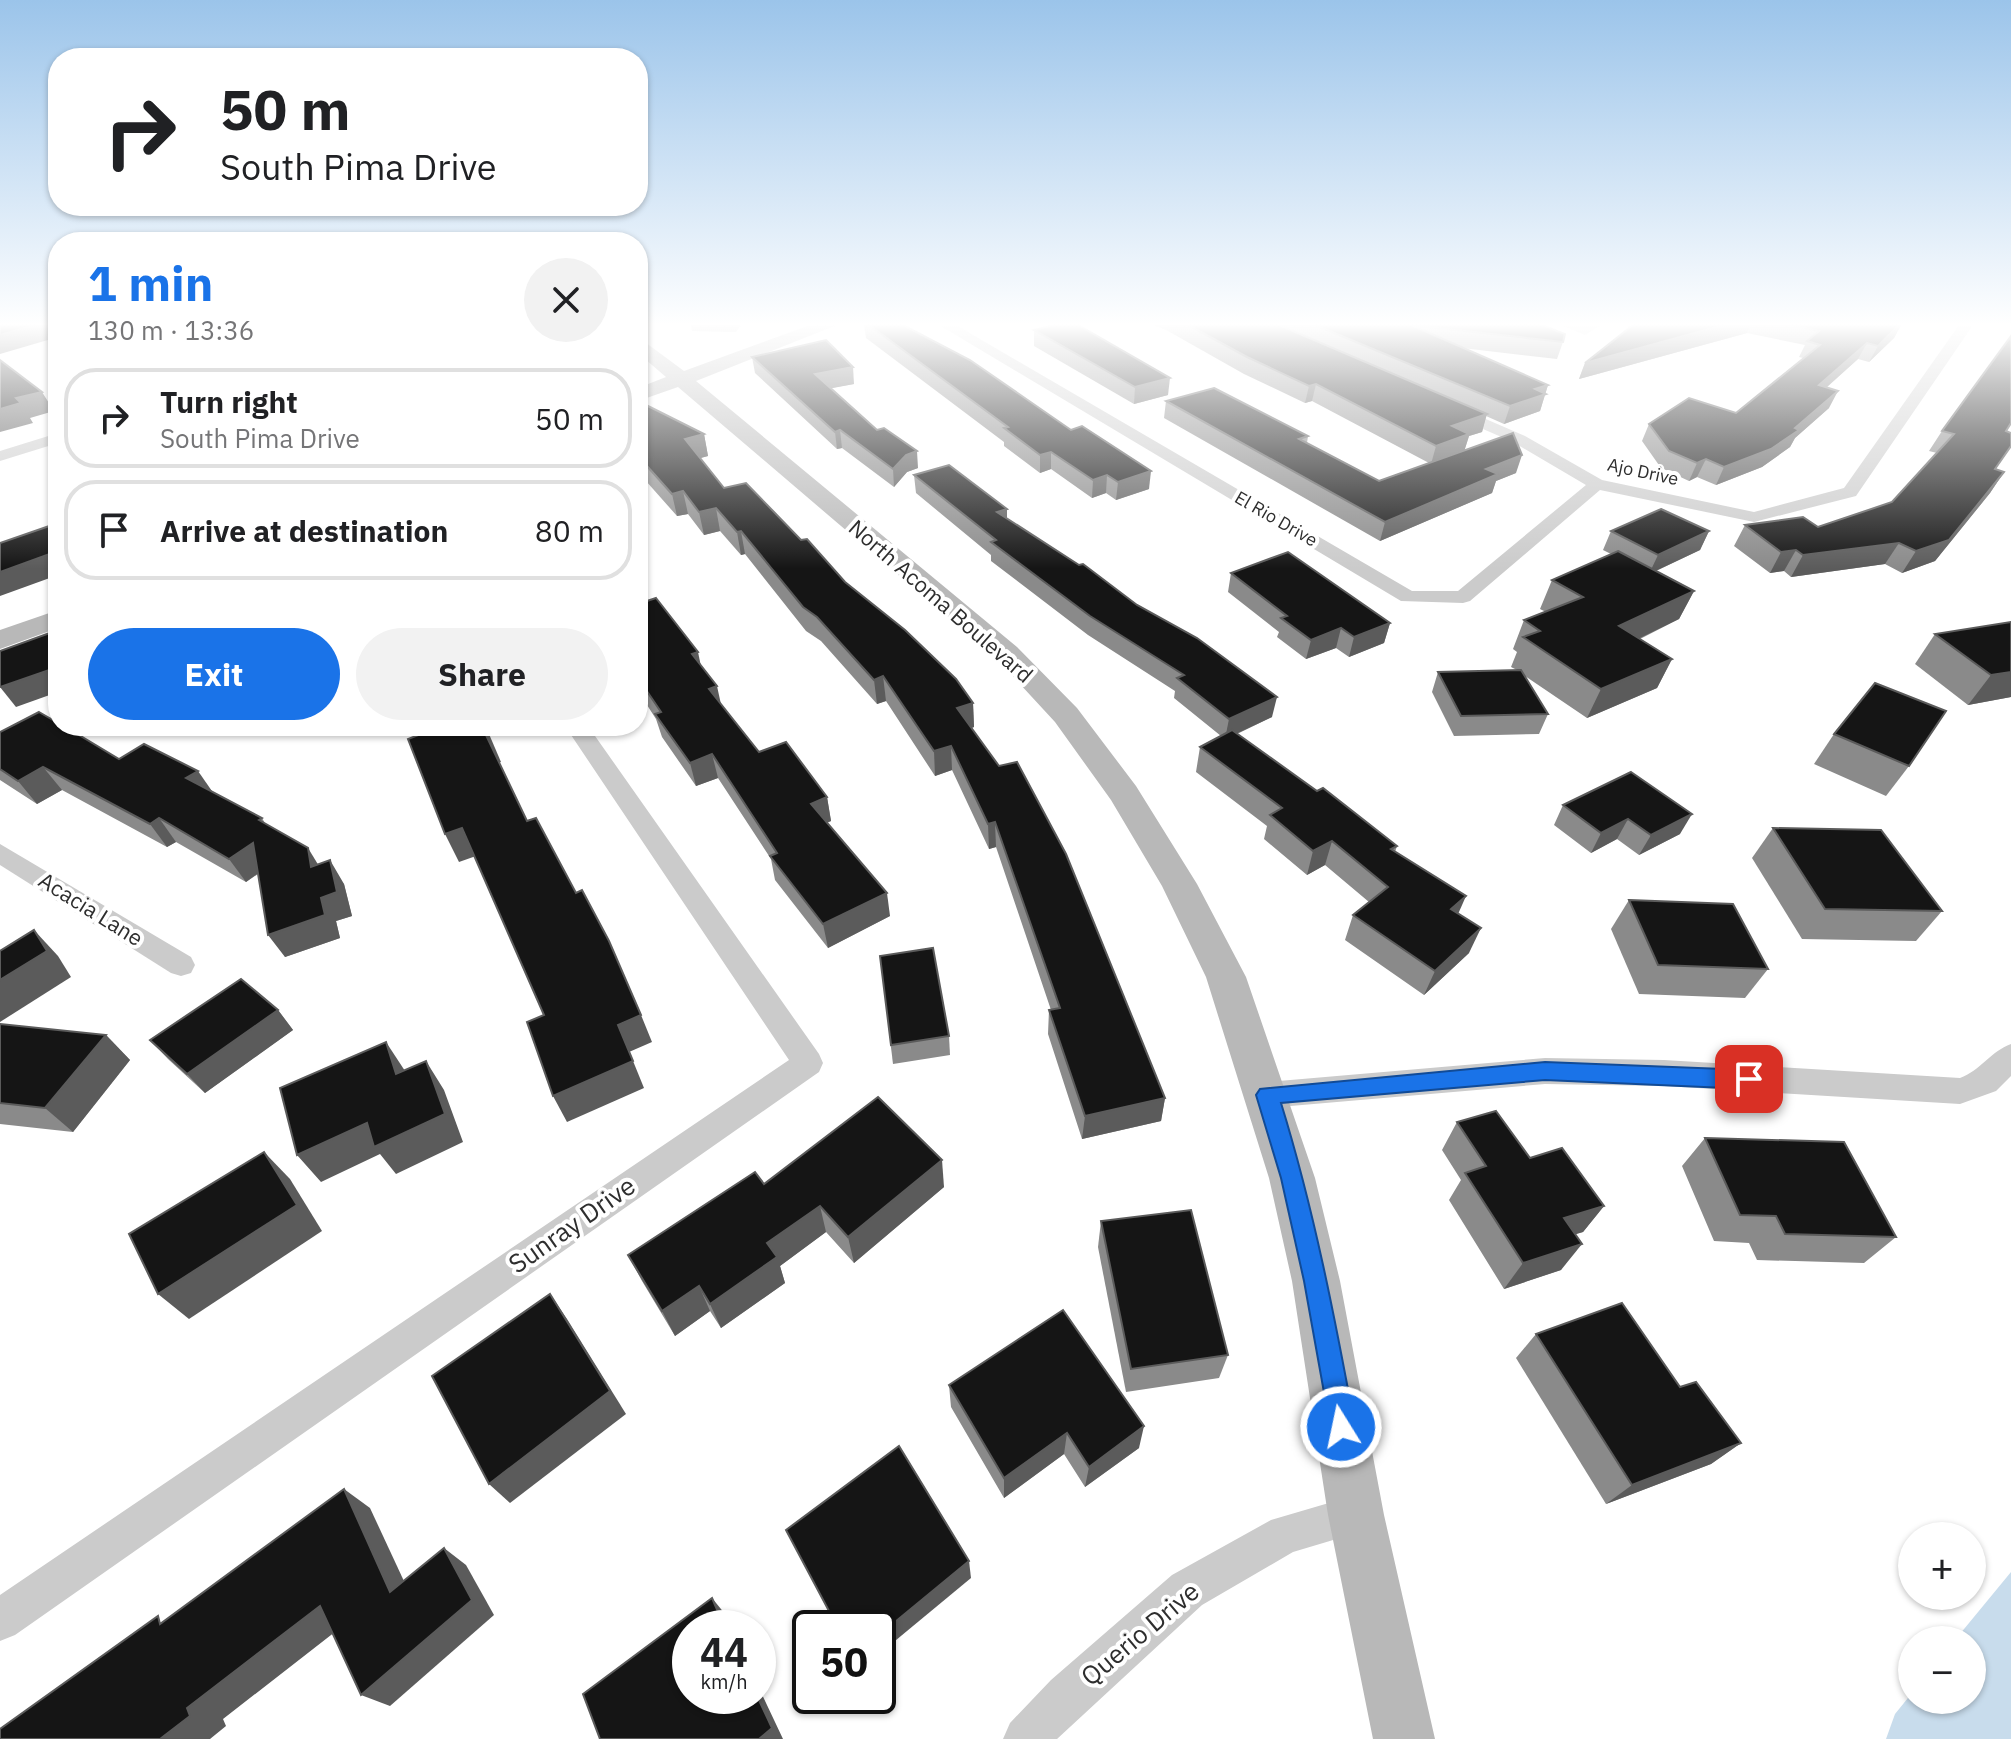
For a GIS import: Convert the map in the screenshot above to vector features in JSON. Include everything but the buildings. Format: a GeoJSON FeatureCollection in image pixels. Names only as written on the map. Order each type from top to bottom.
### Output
{"type":"FeatureCollection","features":[{"type":"Feature","properties":{"kind":"main road","name":"North Acoma Boulevard"},"geometry":{"type":"LineString","coordinates":[[713,406],[1007,653],[1066,715],[1124,794],[1179,884],[1226,977],[1292,1178],[1316,1281],[1356,1515],[1404,1739]]}},
{"type":"Feature","properties":{"kind":"main road"},"geometry":{"type":"LineString","coordinates":[[0,640],[48,622]]}},
{"type":"Feature","properties":{"kind":"street","name":"El Rio Drive"},"geometry":{"type":"LineString","coordinates":[[1084,406],[1408,597],[1463,597],[1597,484]]}},
{"type":"Feature","properties":{"kind":"street","name":"Ajo Drive"},"geometry":{"type":"LineString","coordinates":[[1442,406],[1519,439],[1597,484],[1754,517],[1850,492],[1910,406]]}},
{"type":"Feature","properties":{"kind":"street"},"geometry":{"type":"LineString","coordinates":[[0,456],[48,441]]}},
{"type":"Feature","properties":{"kind":"street","name":"Sunray Drive"},"geometry":{"type":"LineString","coordinates":[[0,1620],[808,1063],[583,736]]}},
{"type":"Feature","properties":{"kind":"street","name":"Acacia Lane"},"geometry":{"type":"LineString","coordinates":[[0,853],[181,965]]}},
{"type":"Feature","properties":{"kind":"street"},"geometry":{"type":"LineString","coordinates":[[1267,1095],[1545,1071],[1664,1073],[1960,1091],[1985,1082],[2011,1057]]}},
{"type":"Feature","properties":{"kind":"street","name":"Querio Drive"},"geometry":{"type":"LineString","coordinates":[[1026,1739],[1067,1696],[1187,1590],[1285,1534],[1356,1515]]}},
{"type":"Feature","properties":{"kind":"water"},"geometry":{"type":"Polygon","coordinates":[[[2011,1572],[2011,1739],[1886,1739],[1898,1710],[1898,1714],[1986,1714],[1986,1626],[1967,1626],[1980,1610],[1986,1610],[1986,1602],[2011,1572]]]}},
{"type":"Feature","properties":{"kind":"route"},"geometry":{"type":"LineString","coordinates":[[1341,1427],[1316,1281],[1292,1178],[1267,1095],[1545,1071],[1664,1073],[1749,1079]]}}]}
